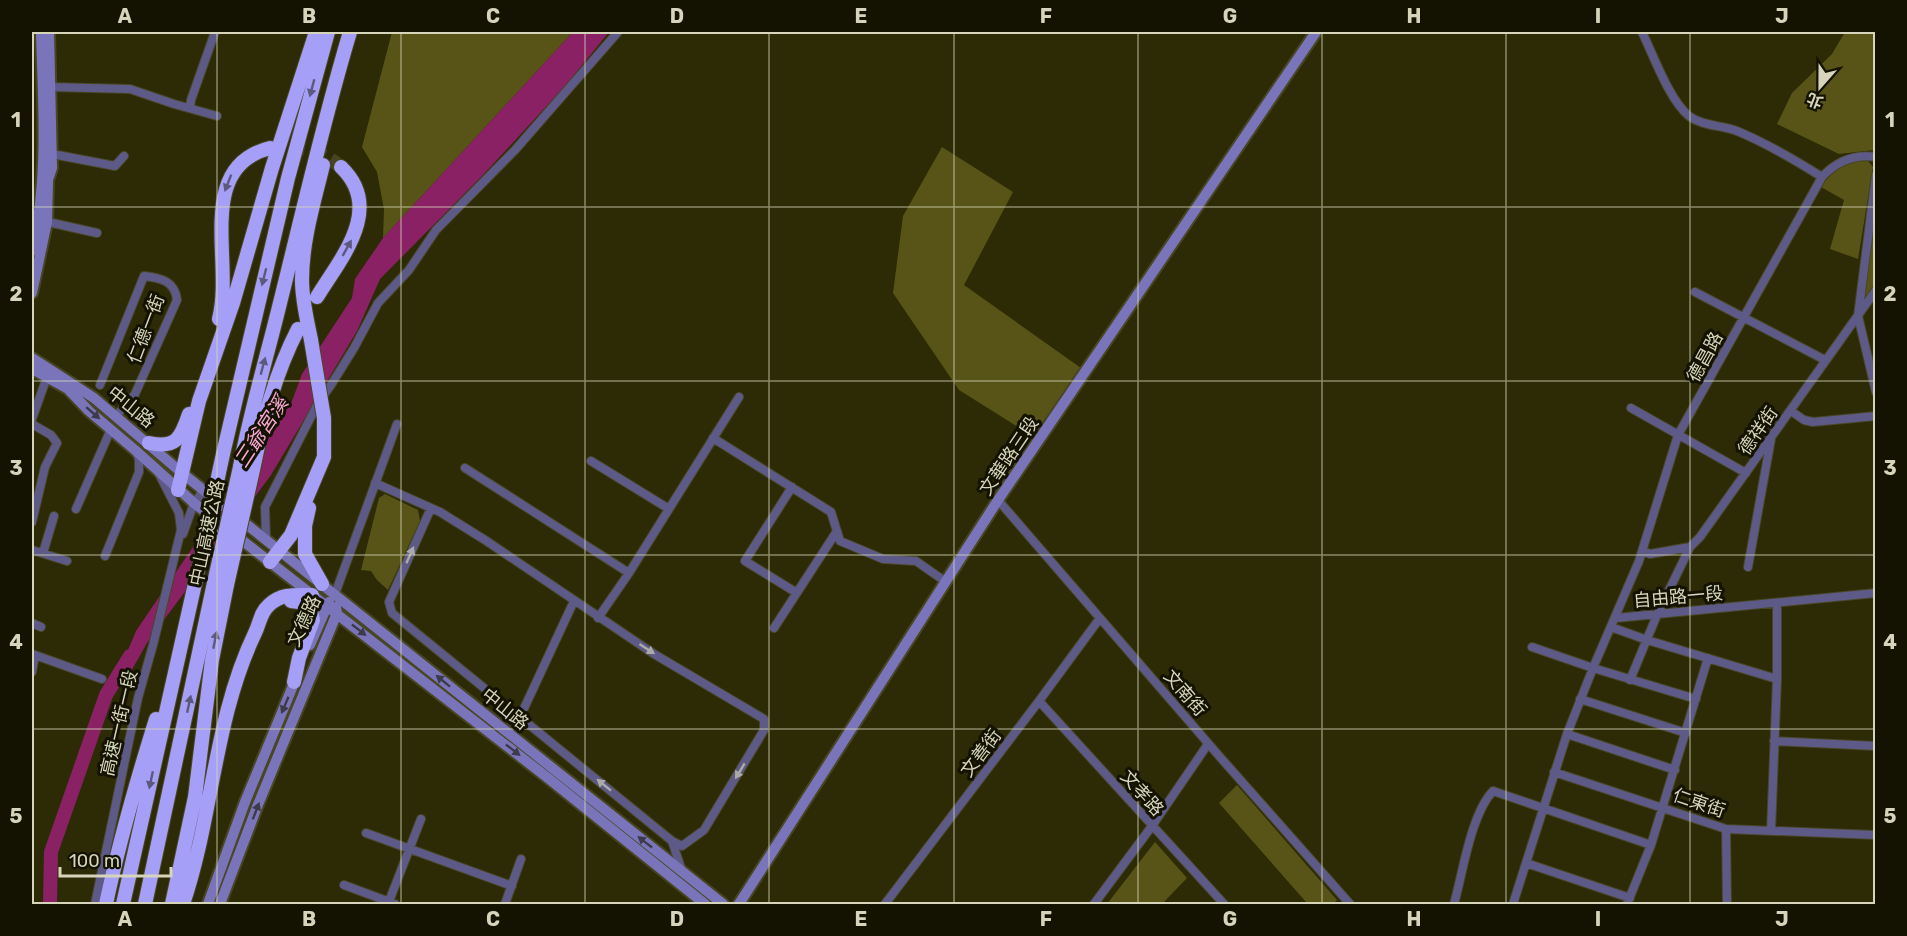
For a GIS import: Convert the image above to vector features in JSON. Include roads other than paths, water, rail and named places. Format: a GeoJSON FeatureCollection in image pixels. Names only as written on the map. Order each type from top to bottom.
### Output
{"type":"FeatureCollection","features":[{"type":"Feature","properties":{"kind":"highway"},"geometry":{"type":"LineString","coordinates":[[178,490],[200,401],[233,303],[272,168],[316,32]]}},
{"type":"Feature","properties":{"kind":"highway","name":"中山高速公路"},"geometry":{"type":"LineString","coordinates":[[123,904],[231,419],[288,178],[328,32]]}},
{"type":"Feature","properties":{"kind":"highway","name":"中山高速公路"},"geometry":{"type":"LineString","coordinates":[[145,904],[220,584],[248,422],[279,309],[337,74],[350,32]]}},
{"type":"Feature","properties":{"kind":"highway"},"geometry":{"type":"LineString","coordinates":[[183,904],[200,842],[217,756],[245,653],[264,610],[278,598],[317,590],[305,558],[304,543],[307,515],[324,457],[324,418],[302,282],[305,245],[332,129],[358,32]]}},
{"type":"Feature","properties":{"kind":"highway"},"geometry":{"type":"LineString","coordinates":[[209,373],[224,295],[222,214],[224,192],[230,176],[239,164],[255,152],[270,148]]}},
{"type":"Feature","properties":{"kind":"highway"},"geometry":{"type":"LineString","coordinates":[[316,297],[350,243],[359,222],[360,209],[356,191],[349,176],[340,167]]}},
{"type":"Feature","properties":{"kind":"highway"},"geometry":{"type":"LineString","coordinates":[[172,904],[195,797],[220,584],[274,386],[298,329]]}},
{"type":"Feature","properties":{"kind":"highway"},"geometry":{"type":"LineString","coordinates":[[149,443],[164,445],[176,441],[190,413],[200,401]]}},
{"type":"Feature","properties":{"kind":"highway"},"geometry":{"type":"LineString","coordinates":[[270,562],[291,535],[324,457]]}},
{"type":"Feature","properties":{"kind":"highway"},"geometry":{"type":"LineString","coordinates":[[257,627],[270,610],[283,602],[297,600],[309,605],[313,620],[299,658],[294,682]]}},
{"type":"Feature","properties":{"kind":"highway"},"geometry":{"type":"LineString","coordinates":[[106,904],[140,769],[184,635]]}},
{"type":"Feature","properties":{"kind":"main road"},"geometry":{"type":"LineString","coordinates":[[32,294],[44,153],[41,32]]}},
{"type":"Feature","properties":{"kind":"main road"},"geometry":{"type":"LineString","coordinates":[[32,251],[52,154],[49,32]]}},
{"type":"Feature","properties":{"kind":"main road","name":"文華路三段"},"geometry":{"type":"LineString","coordinates":[[739,904],[998,500],[1316,32]]}},
{"type":"Feature","properties":{"kind":"main road","name":"中山路"},"geometry":{"type":"LineString","coordinates":[[32,358],[94,398],[182,473],[280,550],[317,590],[327,606],[705,904]]}},
{"type":"Feature","properties":{"kind":"main road","name":"中山路"},"geometry":{"type":"LineString","coordinates":[[32,369],[68,389],[89,411],[178,490],[270,562],[317,590],[335,594],[723,904]]}},
{"type":"Feature","properties":{"kind":"main road","name":"文德路"},"geometry":{"type":"LineString","coordinates":[[208,904],[244,802],[327,606],[335,594]]}},
{"type":"Feature","properties":{"kind":"main road","name":"文德路"},"geometry":{"type":"LineString","coordinates":[[220,904],[257,807],[337,613],[335,594]]}},
{"type":"Feature","properties":{"kind":"street"},"geometry":{"type":"LineString","coordinates":[[190,108],[215,32]]}},
{"type":"Feature","properties":{"kind":"street"},"geometry":{"type":"LineString","coordinates":[[266,538],[265,507],[318,403],[348,357],[378,303],[409,270],[436,231],[515,150],[618,32]]}},
{"type":"Feature","properties":{"kind":"street"},"geometry":{"type":"LineString","coordinates":[[1642,32],[1671,91],[1689,116],[1703,123],[1736,130],[1822,177]]}},
{"type":"Feature","properties":{"kind":"street"},"geometry":{"type":"LineString","coordinates":[[50,87],[130,89],[217,116]]}},
{"type":"Feature","properties":{"kind":"street"},"geometry":{"type":"LineString","coordinates":[[52,154],[115,166],[124,156]]}},
{"type":"Feature","properties":{"kind":"street","name":"德昌路"},"geometry":{"type":"LineString","coordinates":[[1616,618],[1643,550],[1678,435],[1822,177],[1843,160],[1865,155],[1875,157]]}},
{"type":"Feature","properties":{"kind":"street"},"geometry":{"type":"LineString","coordinates":[[1875,175],[1858,316],[1875,392]]}},
{"type":"Feature","properties":{"kind":"street"},"geometry":{"type":"LineString","coordinates":[[39,219],[97,233]]}},
{"type":"Feature","properties":{"kind":"street","name":"仁德一街"},"geometry":{"type":"LineString","coordinates":[[100,385],[144,276],[156,277],[171,283],[176,291],[177,300],[135,394],[116,416]]}},
{"type":"Feature","properties":{"kind":"street","name":"德祥街"},"geometry":{"type":"LineString","coordinates":[[1630,680],[1657,615],[1690,547],[1700,537],[1791,411],[1875,290]]}},
{"type":"Feature","properties":{"kind":"street"},"geometry":{"type":"LineString","coordinates":[[1695,292],[1825,360]]}},
{"type":"Feature","properties":{"kind":"street"},"geometry":{"type":"LineString","coordinates":[[32,419],[47,377]]}},
{"type":"Feature","properties":{"kind":"street"},"geometry":{"type":"LineString","coordinates":[[598,618],[629,573],[739,398]]}},
{"type":"Feature","properties":{"kind":"street"},"geometry":{"type":"LineString","coordinates":[[1631,408],[1746,473]]}},
{"type":"Feature","properties":{"kind":"street"},"geometry":{"type":"LineString","coordinates":[[1791,411],[1804,420],[1813,422],[1875,416]]}},
{"type":"Feature","properties":{"kind":"street"},"geometry":{"type":"LineString","coordinates":[[32,424],[51,435],[57,443],[45,467],[32,522]]}},
{"type":"Feature","properties":{"kind":"street"},"geometry":{"type":"LineString","coordinates":[[335,594],[397,424]]}},
{"type":"Feature","properties":{"kind":"street"},"geometry":{"type":"LineString","coordinates":[[76,509],[111,429]]}},
{"type":"Feature","properties":{"kind":"street"},"geometry":{"type":"LineString","coordinates":[[1748,567],[1772,437]]}},
{"type":"Feature","properties":{"kind":"street"},"geometry":{"type":"LineString","coordinates":[[713,438],[831,512],[840,541],[883,559],[916,561],[946,582]]}},
{"type":"Feature","properties":{"kind":"street"},"geometry":{"type":"LineString","coordinates":[[105,556],[139,472],[139,460],[135,450]]}},
{"type":"Feature","properties":{"kind":"street"},"geometry":{"type":"LineString","coordinates":[[591,461],[669,509]]}},
{"type":"Feature","properties":{"kind":"street"},"geometry":{"type":"LineString","coordinates":[[465,468],[629,573]]}},
{"type":"Feature","properties":{"kind":"street","name":"高速一街一段"},"geometry":{"type":"LineString","coordinates":[[95,904],[138,698],[181,530],[179,513],[155,469]]}},
{"type":"Feature","properties":{"kind":"street"},"geometry":{"type":"LineString","coordinates":[[375,483],[431,508],[485,540],[654,654],[764,719],[764,730],[704,830],[682,846],[672,841],[392,613],[389,602],[431,508]]}},
{"type":"Feature","properties":{"kind":"street"},"geometry":{"type":"LineString","coordinates":[[792,487],[745,561],[797,593]]}},
{"type":"Feature","properties":{"kind":"street","name":"高速一街一段"},"geometry":{"type":"LineString","coordinates":[[177,550],[194,503],[207,492]]}},
{"type":"Feature","properties":{"kind":"street","name":"文南街"},"geometry":{"type":"LineString","coordinates":[[998,500],[1208,744],[1350,904]]}},
{"type":"Feature","properties":{"kind":"street"},"geometry":{"type":"LineString","coordinates":[[43,553],[54,516]]}},
{"type":"Feature","properties":{"kind":"street"},"geometry":{"type":"LineString","coordinates":[[774,628],[837,531]]}},
{"type":"Feature","properties":{"kind":"street"},"geometry":{"type":"LineString","coordinates":[[1643,550],[1650,554],[1690,547]]}},
{"type":"Feature","properties":{"kind":"street"},"geometry":{"type":"LineString","coordinates":[[32,550],[68,561]]}},
{"type":"Feature","properties":{"kind":"street","name":"自由路一段"},"geometry":{"type":"LineString","coordinates":[[1513,904],[1567,734],[1616,618],[1875,593]]}},
{"type":"Feature","properties":{"kind":"street"},"geometry":{"type":"LineString","coordinates":[[520,717],[574,601]]}},
{"type":"Feature","properties":{"kind":"street"},"geometry":{"type":"LineString","coordinates":[[1771,831],[1778,603]]}},
{"type":"Feature","properties":{"kind":"street","name":"文善街"},"geometry":{"type":"LineString","coordinates":[[885,904],[1100,618]]}},
{"type":"Feature","properties":{"kind":"street"},"geometry":{"type":"LineString","coordinates":[[32,623],[41,627]]}},
{"type":"Feature","properties":{"kind":"street"},"geometry":{"type":"LineString","coordinates":[[1611,627],[1777,679]]}},
{"type":"Feature","properties":{"kind":"street"},"geometry":{"type":"LineString","coordinates":[[1532,648],[1696,699]]}},
{"type":"Feature","properties":{"kind":"street"},"geometry":{"type":"LineString","coordinates":[[32,672],[33,654],[102,679]]}},
{"type":"Feature","properties":{"kind":"street"},"geometry":{"type":"LineString","coordinates":[[1526,863],[1628,901],[1651,844],[1708,658]]}},
{"type":"Feature","properties":{"kind":"street"},"geometry":{"type":"LineString","coordinates":[[1580,699],[1686,733]]}},
{"type":"Feature","properties":{"kind":"street","name":"文孝路"},"geometry":{"type":"LineString","coordinates":[[1039,701],[1224,904]]}},
{"type":"Feature","properties":{"kind":"street"},"geometry":{"type":"LineString","coordinates":[[1567,734],[1675,770]]}},
{"type":"Feature","properties":{"kind":"street"},"geometry":{"type":"LineString","coordinates":[[1774,741],[1875,746]]}},
{"type":"Feature","properties":{"kind":"street"},"geometry":{"type":"LineString","coordinates":[[1094,904],[1152,826],[1208,744]]}},
{"type":"Feature","properties":{"kind":"street","name":"仁東街"},"geometry":{"type":"LineString","coordinates":[[1554,772],[1726,829],[1875,835]]}},
{"type":"Feature","properties":{"kind":"street"},"geometry":{"type":"LineString","coordinates":[[1454,904],[1476,817],[1493,791],[1651,844]]}},
{"type":"Feature","properties":{"kind":"street"},"geometry":{"type":"LineString","coordinates":[[344,885],[391,904],[420,819]]}},
{"type":"Feature","properties":{"kind":"street"},"geometry":{"type":"LineString","coordinates":[[1726,829],[1727,904]]}},
{"type":"Feature","properties":{"kind":"street"},"geometry":{"type":"LineString","coordinates":[[366,833],[512,886]]}},
{"type":"Feature","properties":{"kind":"street"},"geometry":{"type":"LineString","coordinates":[[672,841],[682,872]]}},
{"type":"Feature","properties":{"kind":"street"},"geometry":{"type":"LineString","coordinates":[[505,904],[521,859]]}},
{"type":"Feature","properties":{"kind":"waterway","name":"三爺宮溪"},"geometry":{"type":"LineString","coordinates":[[50,904],[51,852],[106,695],[130,656]]}},
{"type":"Feature","properties":{"kind":"tunnel"},"geometry":{"type":"LineString","coordinates":[[270,148],[290,147],[316,152],[341,167]]}}]}
